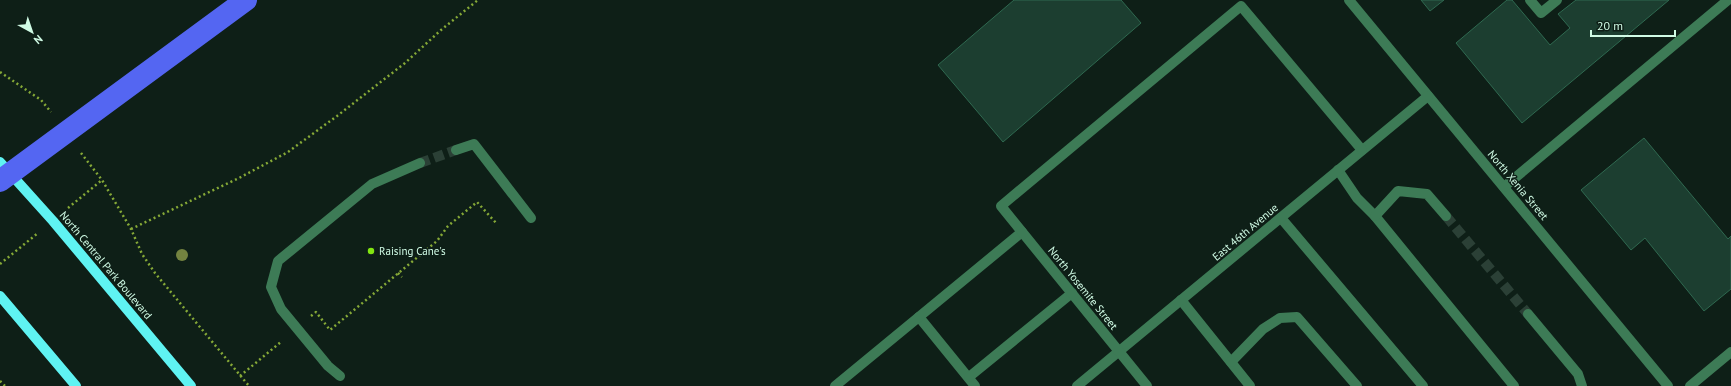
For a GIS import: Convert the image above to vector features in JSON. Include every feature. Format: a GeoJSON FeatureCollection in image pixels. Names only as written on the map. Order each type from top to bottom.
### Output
{"type":"FeatureCollection","features":[{"type":"Feature","properties":{"kind":"highway"},"geometry":{"type":"LineString","coordinates":[[4,172],[246,0]]}},
{"type":"Feature","properties":{"kind":"main road","name":"North Central Park Boulevard"},"geometry":{"type":"LineString","coordinates":[[4,172],[53,221],[192,386]]}},
{"type":"Feature","properties":{"kind":"main road"},"geometry":{"type":"LineString","coordinates":[[0,296],[76,386]]}},
{"type":"Feature","properties":{"kind":"street","name":"North Xenia Street"},"geometry":{"type":"LineString","coordinates":[[1349,0],[1668,386]]}},
{"type":"Feature","properties":{"kind":"street"},"geometry":{"type":"LineString","coordinates":[[1530,0],[1541,13],[1557,0]]}},
{"type":"Feature","properties":{"kind":"street"},"geometry":{"type":"LineString","coordinates":[[1504,187],[1728,0]]}},
{"type":"Feature","properties":{"kind":"street"},"geometry":{"type":"LineString","coordinates":[[1239,3],[1362,150]]}},
{"type":"Feature","properties":{"kind":"street","name":"North Yosemite Street"},"geometry":{"type":"LineString","coordinates":[[1146,386],[1001,206],[1239,3]]}},
{"type":"Feature","properties":{"kind":"street","name":"East 46th Avenue"},"geometry":{"type":"LineString","coordinates":[[1077,386],[1428,96]]}},
{"type":"Feature","properties":{"kind":"street"},"geometry":{"type":"LineString","coordinates":[[456,150],[474,144],[531,218]]}},
{"type":"Feature","properties":{"kind":"street"},"geometry":{"type":"LineString","coordinates":[[340,376],[328,366],[281,309],[271,287],[278,262],[372,184],[420,163]]}},
{"type":"Feature","properties":{"kind":"street"},"geometry":{"type":"LineString","coordinates":[[1338,170],[1357,198],[1375,216],[1514,386]]}},
{"type":"Feature","properties":{"kind":"street"},"geometry":{"type":"LineString","coordinates":[[1375,216],[1398,191],[1427,194],[1446,216]]}},
{"type":"Feature","properties":{"kind":"street"},"geometry":{"type":"LineString","coordinates":[[1281,218],[1423,386]]}},
{"type":"Feature","properties":{"kind":"street"},"geometry":{"type":"LineString","coordinates":[[835,386],[1022,232]]}},
{"type":"Feature","properties":{"kind":"street"},"geometry":{"type":"LineString","coordinates":[[969,378],[1072,293]]}},
{"type":"Feature","properties":{"kind":"street"},"geometry":{"type":"LineString","coordinates":[[1182,300],[1250,386]]}},
{"type":"Feature","properties":{"kind":"street"},"geometry":{"type":"LineString","coordinates":[[1528,314],[1578,374],[1582,386]]}},
{"type":"Feature","properties":{"kind":"street"},"geometry":{"type":"LineString","coordinates":[[919,317],[975,386]]}},
{"type":"Feature","properties":{"kind":"street"},"geometry":{"type":"LineString","coordinates":[[1231,362],[1263,329],[1280,318],[1297,317],[1357,386]]}},
{"type":"Feature","properties":{"kind":"street"},"geometry":{"type":"LineString","coordinates":[[1690,386],[1731,352]]}},
{"type":"Feature","properties":{"kind":"path"},"geometry":{"type":"LineString","coordinates":[[131,229],[226,185],[288,152],[405,63],[441,30],[478,0]]}},
{"type":"Feature","properties":{"kind":"path"},"geometry":{"type":"LineString","coordinates":[[0,72],[41,100],[54,115]]}},
{"type":"Feature","properties":{"kind":"path"},"geometry":{"type":"LineString","coordinates":[[91,166],[102,180],[131,229],[142,254],[155,273],[249,386]]}},
{"type":"Feature","properties":{"kind":"path"},"geometry":{"type":"LineString","coordinates":[[88,192],[102,180]]}},
{"type":"Feature","properties":{"kind":"path"},"geometry":{"type":"LineString","coordinates":[[307,320],[316,312],[330,330],[437,241],[448,226],[477,202],[497,224]]}},
{"type":"Feature","properties":{"kind":"path"},"geometry":{"type":"LineString","coordinates":[[0,264],[35,236]]}},
{"type":"Feature","properties":{"kind":"path"},"geometry":{"type":"LineString","coordinates":[[398,273],[402,277]]}},
{"type":"Feature","properties":{"kind":"path"},"geometry":{"type":"LineString","coordinates":[[240,376],[286,337]]}},
{"type":"Feature","properties":{"kind":"path"},"geometry":{"type":"LineString","coordinates":[[0,381],[5,386]]}},
{"type":"Feature","properties":{"kind":"building"},"geometry":{"type":"Polygon","coordinates":[[[1014,0],[1121,0],[1141,23],[1003,142],[938,65],[1014,0]]]}},
{"type":"Feature","properties":{"kind":"building"},"geometry":{"type":"Polygon","coordinates":[[[1421,0],[1444,0],[1430,11],[1421,0]]]}},
{"type":"Feature","properties":{"kind":"building"},"geometry":{"type":"Polygon","coordinates":[[[1507,0],[1512,0],[1550,45],[1570,28],[1558,14],[1576,0],[1669,0],[1522,123],[1456,43],[1507,0]]]}},
{"type":"Feature","properties":{"kind":"building"},"geometry":{"type":"Polygon","coordinates":[[[1644,138],[1728,239],[1731,236],[1731,289],[1704,311],[1645,238],[1631,250],[1581,190],[1644,138]]]}},
{"type":"Feature","properties":{"kind":"tunnel"},"geometry":{"type":"LineString","coordinates":[[420,163],[456,150]]}},
{"type":"Feature","properties":{"kind":"tunnel"},"geometry":{"type":"LineString","coordinates":[[1446,216],[1528,314]]}},
{"type":"Feature","properties":{"kind":"place","name":"Raising Cane's"},"geometry":{"type":"Point","coordinates":[371,251]}}]}
